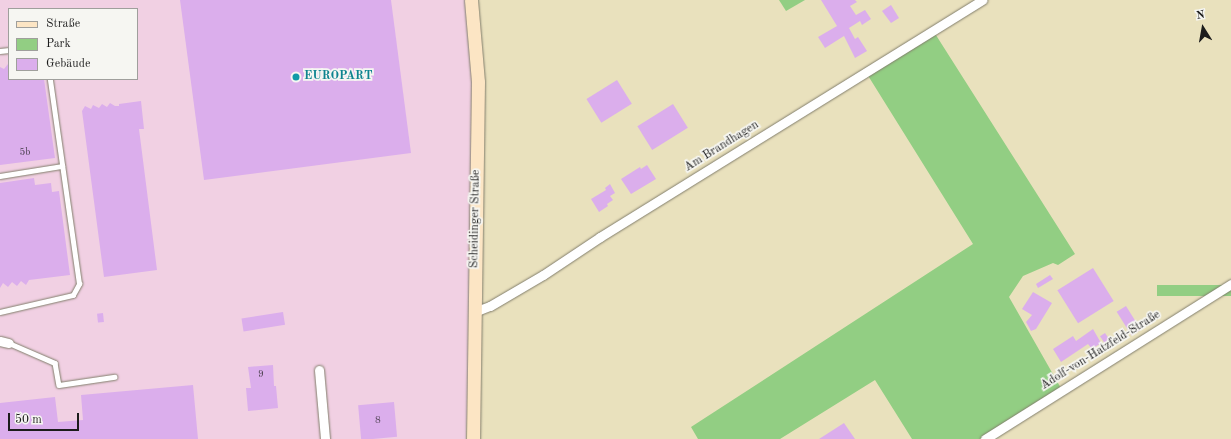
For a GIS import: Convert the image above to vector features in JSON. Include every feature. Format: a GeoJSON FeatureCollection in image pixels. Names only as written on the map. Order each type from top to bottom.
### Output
{"type":"FeatureCollection","features":[{"type":"Feature","properties":{"kind":"main road","name":"Scheidinger Straße"},"geometry":{"type":"LineString","coordinates":[[471,0],[478,82],[473,439]]}},
{"type":"Feature","properties":{"kind":"street","name":"Am Brandhagen"},"geometry":{"type":"LineString","coordinates":[[474,312],[490,306],[543,275],[607,233],[982,0]]}},
{"type":"Feature","properties":{"kind":"street","name":"Adolf-von-Hatzfeld-Straße"},"geometry":{"type":"LineString","coordinates":[[984,439],[1231,284]]}},
{"type":"Feature","properties":{"kind":"street"},"geometry":{"type":"LineString","coordinates":[[0,340],[10,342]]}},
{"type":"Feature","properties":{"kind":"street"},"geometry":{"type":"LineString","coordinates":[[319,370],[325,439]]}},
{"type":"Feature","properties":{"kind":"lane"},"geometry":{"type":"LineString","coordinates":[[0,312],[73,295],[79,284],[50,80]]}},
{"type":"Feature","properties":{"kind":"lane"},"geometry":{"type":"LineString","coordinates":[[0,176],[62,166]]}},
{"type":"Feature","properties":{"kind":"lane"},"geometry":{"type":"LineString","coordinates":[[10,342],[55,363],[59,385],[114,377]]}},
{"type":"Feature","properties":{"kind":"shaded area"},"geometry":{"type":"Polygon","coordinates":[[[0,0],[471,0],[478,137],[466,439],[0,439],[0,0]]]}},
{"type":"Feature","properties":{"kind":"green space"},"geometry":{"type":"Polygon","coordinates":[[[779,0],[805,0],[786,11],[779,0]]]}},
{"type":"Feature","properties":{"kind":"green space"},"geometry":{"type":"Polygon","coordinates":[[[934,32],[1075,254],[1058,265],[1053,263],[1023,276],[1009,297],[1062,390],[982,439],[912,439],[875,380],[780,439],[698,439],[691,427],[973,244],[867,74],[934,32]]]}},
{"type":"Feature","properties":{"kind":"green space"},"geometry":{"type":"Polygon","coordinates":[[[1157,285],[1231,285],[1231,296],[1157,296],[1157,285]]]}},
{"type":"Feature","properties":{"kind":"building","name":"EUROPART"},"geometry":{"type":"Polygon","coordinates":[[[180,0],[391,0],[411,153],[204,180],[180,0]]]}},
{"type":"Feature","properties":{"kind":"building"},"geometry":{"type":"Polygon","coordinates":[[[821,0],[855,0],[857,2],[850,6],[856,15],[865,10],[871,19],[862,25],[860,21],[849,28],[855,39],[858,37],[867,51],[855,58],[844,36],[825,48],[818,37],[837,26],[821,0]]]}},
{"type":"Feature","properties":{"kind":"building"},"geometry":{"type":"Polygon","coordinates":[[[891,5],[899,18],[891,23],[882,11],[891,5]]]}},
{"type":"Feature","properties":{"kind":"building"},"geometry":{"type":"Polygon","coordinates":[[[8,64],[8,80],[44,80],[55,158],[0,165],[0,67],[4,69],[8,64]]]}},
{"type":"Feature","properties":{"kind":"building"},"geometry":{"type":"Polygon","coordinates":[[[617,80],[632,104],[601,123],[586,99],[617,80]]]}},
{"type":"Feature","properties":{"kind":"building"},"geometry":{"type":"Polygon","coordinates":[[[141,101],[144,129],[139,129],[157,270],[104,277],[82,111],[85,106],[91,109],[93,105],[99,108],[102,104],[107,107],[110,103],[115,106],[119,106],[119,104],[141,101]]]}},
{"type":"Feature","properties":{"kind":"building"},"geometry":{"type":"Polygon","coordinates":[[[673,104],[688,128],[652,150],[637,126],[673,104]]]}},
{"type":"Feature","properties":{"kind":"building"},"geometry":{"type":"Polygon","coordinates":[[[647,165],[656,179],[631,194],[621,179],[640,167],[641,169],[647,165]]]}},
{"type":"Feature","properties":{"kind":"building"},"geometry":{"type":"Polygon","coordinates":[[[34,178],[35,185],[51,183],[52,192],[59,191],[70,275],[29,280],[26,285],[21,281],[17,286],[12,282],[8,287],[3,283],[0,288],[0,183],[34,178]]]}},
{"type":"Feature","properties":{"kind":"building"},"geometry":{"type":"Polygon","coordinates":[[[610,184],[615,193],[610,196],[613,200],[607,204],[608,206],[599,212],[591,199],[606,190],[605,188],[610,184]]]}},
{"type":"Feature","properties":{"kind":"building"},"geometry":{"type":"Polygon","coordinates":[[[1093,268],[1114,301],[1078,323],[1057,290],[1093,268]]]}},
{"type":"Feature","properties":{"kind":"building"},"geometry":{"type":"Polygon","coordinates":[[[1050,275],[1053,279],[1038,288],[1036,284],[1050,275]]]}},
{"type":"Feature","properties":{"kind":"building"},"geometry":{"type":"Polygon","coordinates":[[[1033,292],[1052,303],[1036,329],[1031,331],[1026,322],[1032,315],[1022,309],[1033,292]]]}},
{"type":"Feature","properties":{"kind":"building"},"geometry":{"type":"Polygon","coordinates":[[[1126,306],[1141,330],[1132,336],[1117,312],[1126,306]]]}},
{"type":"Feature","properties":{"kind":"building"},"geometry":{"type":"Polygon","coordinates":[[[283,312],[285,325],[244,331],[242,319],[283,312]]]}},
{"type":"Feature","properties":{"kind":"building"},"geometry":{"type":"Polygon","coordinates":[[[103,313],[104,322],[98,323],[97,314],[103,313]]]}},
{"type":"Feature","properties":{"kind":"building"},"geometry":{"type":"Polygon","coordinates":[[[1093,329],[1101,343],[1092,349],[1088,344],[1061,362],[1053,349],[1073,336],[1076,341],[1093,329]]]}},
{"type":"Feature","properties":{"kind":"building"},"geometry":{"type":"Polygon","coordinates":[[[1105,333],[1111,342],[1106,345],[1100,336],[1105,333]]]}},
{"type":"Feature","properties":{"kind":"building"},"geometry":{"type":"Polygon","coordinates":[[[273,365],[274,386],[276,386],[278,408],[248,411],[246,388],[251,388],[248,367],[273,365]]]}},
{"type":"Feature","properties":{"kind":"building"},"geometry":{"type":"Polygon","coordinates":[[[193,385],[198,439],[0,439],[0,403],[55,397],[58,422],[83,420],[81,395],[193,385]]]}},
{"type":"Feature","properties":{"kind":"building"},"geometry":{"type":"Polygon","coordinates":[[[394,402],[397,437],[361,439],[358,405],[394,402]]]}},
{"type":"Feature","properties":{"kind":"building"},"geometry":{"type":"Polygon","coordinates":[[[844,423],[855,439],[819,439],[844,423]]]}},
{"type":"Feature","properties":{"kind":"place","name":"EUROPART"},"geometry":{"type":"Point","coordinates":[296,77]}}]}
